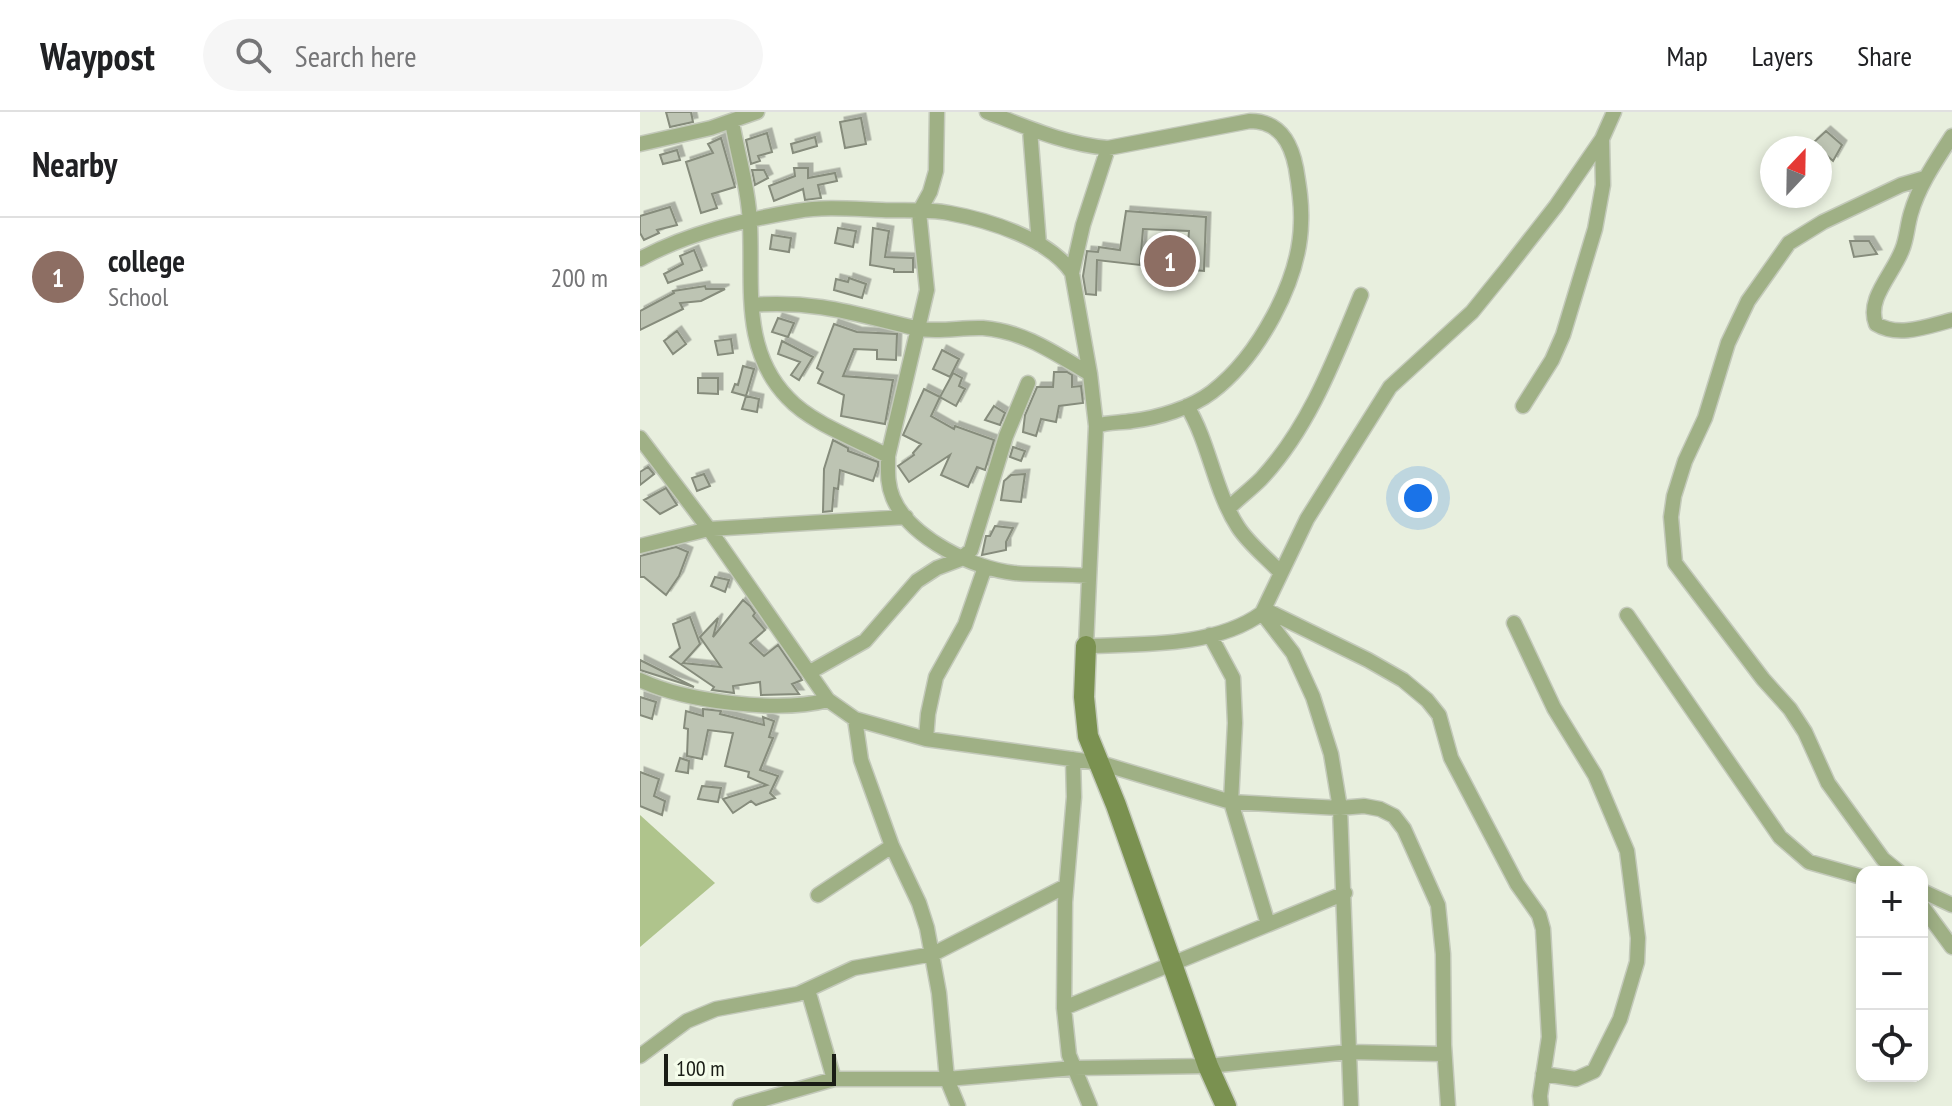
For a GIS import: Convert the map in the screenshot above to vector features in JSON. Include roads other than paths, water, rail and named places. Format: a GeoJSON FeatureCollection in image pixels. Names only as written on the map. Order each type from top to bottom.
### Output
{"type":"FeatureCollection","features":[{"type":"Feature","properties":{"kind":"street"},"geometry":{"type":"LineString","coordinates":[[640,144],[675,138],[757,112]]}},
{"type":"Feature","properties":{"kind":"street"},"geometry":{"type":"LineString","coordinates":[[937,112],[934,182],[919,212],[927,290],[888,456],[888,482],[894,501],[923,533],[961,559],[1013,573],[1088,576]]}},
{"type":"Feature","properties":{"kind":"street"},"geometry":{"type":"LineString","coordinates":[[987,112],[1030,130],[1091,147],[1108,148],[1250,121],[1265,121],[1289,141],[1300,194],[1301,225],[1295,262],[1269,324],[1253,350],[1212,392],[1187,406],[1133,421],[1096,426]]}},
{"type":"Feature","properties":{"kind":"street"},"geometry":{"type":"LineString","coordinates":[[1086,646],[1155,644],[1229,632],[1263,611],[1307,519],[1390,387],[1472,312],[1556,206],[1602,139],[1614,112]]}},
{"type":"Feature","properties":{"kind":"street"},"geometry":{"type":"LineString","coordinates":[[732,122],[750,222],[752,330],[762,361],[788,399],[823,422],[888,456]]}},
{"type":"Feature","properties":{"kind":"street"},"geometry":{"type":"LineString","coordinates":[[1030,130],[1039,244]]}},
{"type":"Feature","properties":{"kind":"street"},"geometry":{"type":"LineString","coordinates":[[1952,136],[1925,178],[1910,217],[1901,254],[1875,302],[1872,315],[1876,324],[1886,330],[1908,331],[1952,320]]}},
{"type":"Feature","properties":{"kind":"street"},"geometry":{"type":"LineString","coordinates":[[1523,406],[1552,360],[1563,335],[1595,229],[1603,185],[1602,139]]}},
{"type":"Feature","properties":{"kind":"street"},"geometry":{"type":"LineString","coordinates":[[1072,273],[1083,225],[1108,148]]}},
{"type":"Feature","properties":{"kind":"street"},"geometry":{"type":"LineString","coordinates":[[1892,866],[1883,859],[1828,783],[1805,732],[1790,709],[1675,563],[1671,517],[1685,461],[1705,418],[1728,343],[1748,301],[1789,243],[1823,222],[1901,185],[1925,178]]}},
{"type":"Feature","properties":{"kind":"street"},"geometry":{"type":"LineString","coordinates":[[640,259],[701,232],[798,211],[827,209],[946,212],[980,221],[1039,244],[1063,259],[1072,273],[1096,426],[1086,646],[1085,716],[1088,736],[1208,1066],[1226,1106]]}},
{"type":"Feature","properties":{"kind":"street"},"geometry":{"type":"LineString","coordinates":[[1229,508],[1260,480],[1291,440],[1326,378],[1361,295]]}},
{"type":"Feature","properties":{"kind":"street"},"geometry":{"type":"LineString","coordinates":[[752,305],[815,305],[890,320],[918,329],[982,328],[1008,332],[1029,339],[1090,374]]}},
{"type":"Feature","properties":{"kind":"street"},"geometry":{"type":"LineString","coordinates":[[810,672],[865,641],[917,581],[937,568],[961,559],[971,550],[1006,436],[1028,383]]}},
{"type":"Feature","properties":{"kind":"street"},"geometry":{"type":"LineString","coordinates":[[1187,406],[1196,421],[1218,485],[1237,525],[1248,541],[1280,572]]}},
{"type":"Feature","properties":{"kind":"street"},"geometry":{"type":"LineString","coordinates":[[640,438],[709,529],[828,700],[855,719],[926,739],[1100,763],[1231,802],[1340,808],[1364,806],[1394,816],[1404,829],[1438,905],[1443,954],[1448,1106]]}},
{"type":"Feature","properties":{"kind":"street"},"geometry":{"type":"LineString","coordinates":[[640,546],[709,529],[906,517]]}},
{"type":"Feature","properties":{"kind":"street"},"geometry":{"type":"LineString","coordinates":[[926,739],[936,677],[961,634],[985,567]]}},
{"type":"Feature","properties":{"kind":"street"},"geometry":{"type":"LineString","coordinates":[[1263,611],[1293,653],[1313,697],[1331,754],[1340,808],[1345,893],[1351,1106]]}},
{"type":"Feature","properties":{"kind":"street"},"geometry":{"type":"LineString","coordinates":[[1263,611],[1338,644],[1403,680],[1439,715],[1451,758],[1517,884],[1539,915],[1543,929],[1549,1037],[1541,1106]]}},
{"type":"Feature","properties":{"kind":"street"},"geometry":{"type":"LineString","coordinates":[[1627,615],[1780,837],[1809,862],[1856,875]]}},
{"type":"Feature","properties":{"kind":"street"},"geometry":{"type":"LineString","coordinates":[[1514,623],[1554,708],[1595,775],[1620,831],[1627,851],[1638,938],[1637,962],[1628,996],[1606,1051],[1594,1071],[1576,1079],[1543,1074]]}},
{"type":"Feature","properties":{"kind":"street"},"geometry":{"type":"LineString","coordinates":[[1210,635],[1229,667],[1235,691],[1231,802],[1268,924]]}},
{"type":"Feature","properties":{"kind":"street"},"geometry":{"type":"LineString","coordinates":[[640,680],[673,693],[735,702],[789,707],[828,700]]}},
{"type":"Feature","properties":{"kind":"street"},"geometry":{"type":"LineString","coordinates":[[855,719],[861,760],[892,846],[919,903],[933,954],[947,1079],[958,1106]]}},
{"type":"Feature","properties":{"kind":"street"},"geometry":{"type":"LineString","coordinates":[[1073,759],[1074,797],[1066,886],[1064,1008],[1066,1041],[1090,1106]]}},
{"type":"Feature","properties":{"kind":"street"},"geometry":{"type":"LineString","coordinates":[[818,895],[892,846]]}},
{"type":"Feature","properties":{"kind":"street"},"geometry":{"type":"LineString","coordinates":[[640,1056],[687,1021],[716,1009],[808,990],[854,968],[933,954],[1066,886]]}},
{"type":"Feature","properties":{"kind":"street"},"geometry":{"type":"LineString","coordinates":[[1064,1008],[1345,893]]}},
{"type":"Feature","properties":{"kind":"street"},"geometry":{"type":"LineString","coordinates":[[1928,894],[1952,905]]}},
{"type":"Feature","properties":{"kind":"street"},"geometry":{"type":"LineString","coordinates":[[1928,914],[1952,947]]}},
{"type":"Feature","properties":{"kind":"street"},"geometry":{"type":"LineString","coordinates":[[808,990],[834,1079]]}},
{"type":"Feature","properties":{"kind":"street"},"geometry":{"type":"LineString","coordinates":[[740,1106],[834,1079],[947,1079],[1074,1068],[1208,1066],[1349,1052],[1444,1054]]}},
{"type":"Feature","properties":{"kind":"place","name":"college"},"geometry":{"type":"Point","coordinates":[1170,261]}}]}
